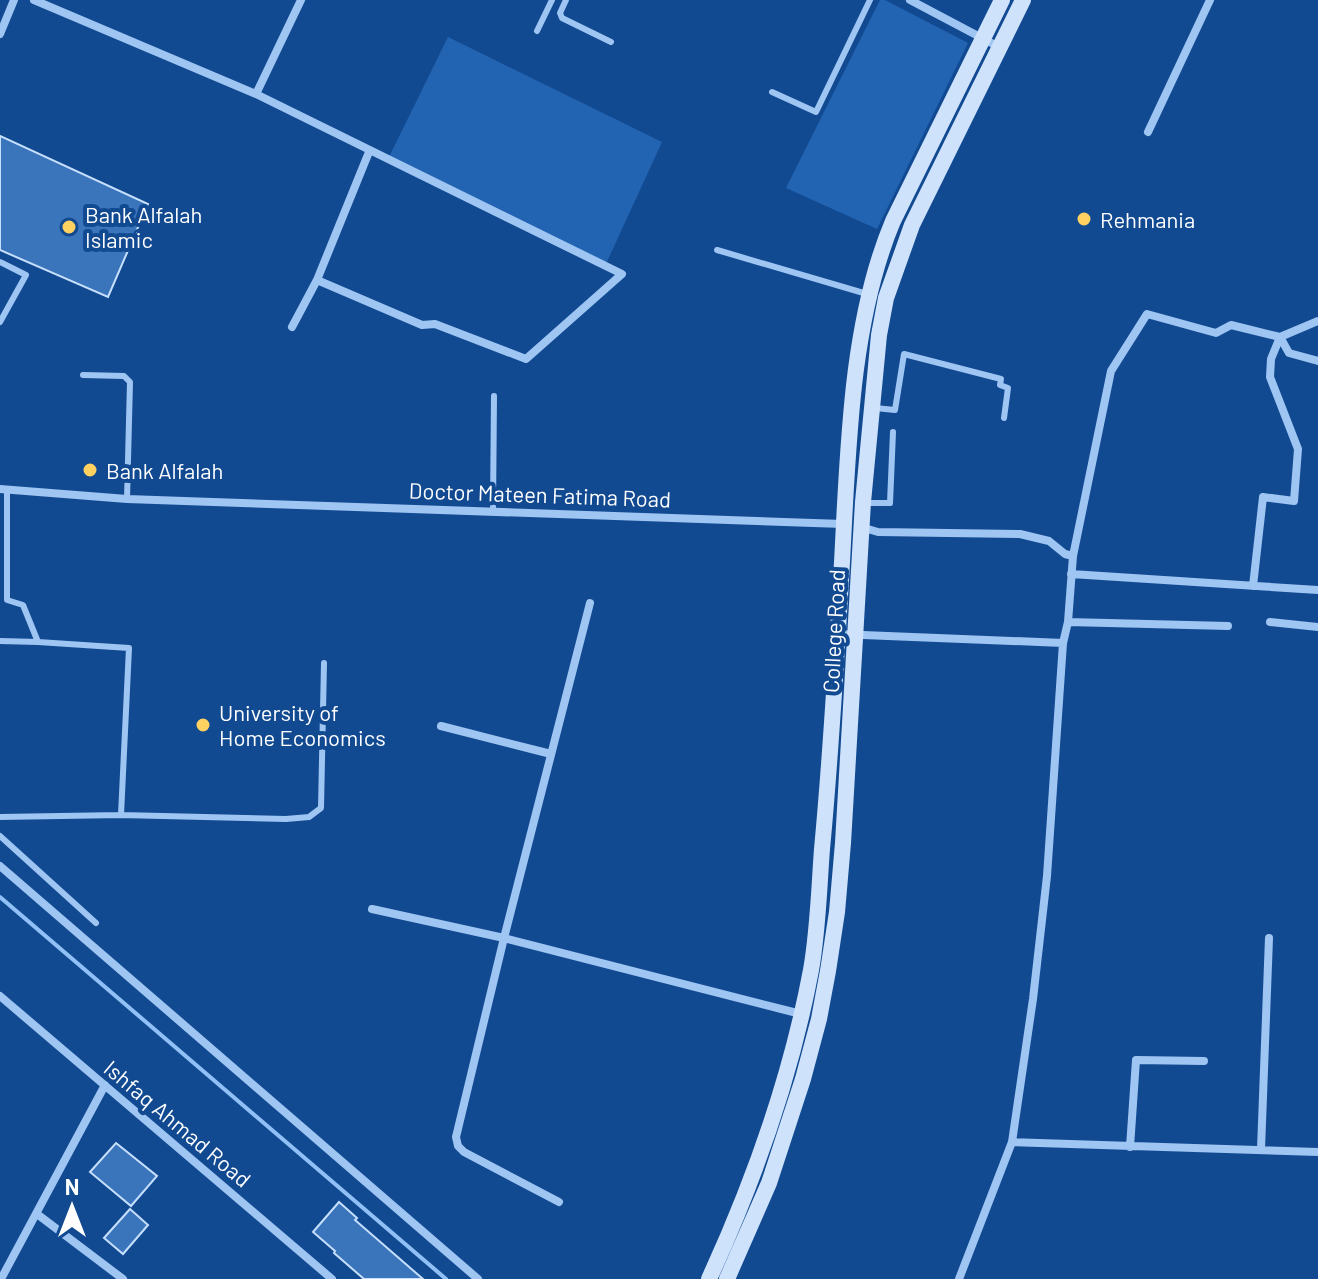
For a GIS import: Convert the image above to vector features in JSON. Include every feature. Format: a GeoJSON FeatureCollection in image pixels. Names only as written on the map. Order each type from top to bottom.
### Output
{"type":"FeatureCollection","features":[{"type":"Feature","properties":{"kind":"main road","name":"College Road"},"geometry":{"type":"LineString","coordinates":[[727,1279],[769,1183],[819,1019],[837,912],[846,634],[853,525],[854,397],[869,294],[893,221],[1002,0]]}},
{"type":"Feature","properties":{"kind":"main road","name":"College Road"},"geometry":{"type":"LineString","coordinates":[[853,525],[863,502],[886,298],[903,246],[1023,0]]}},
{"type":"Feature","properties":{"kind":"main road","name":"College Road"},"geometry":{"type":"LineString","coordinates":[[709,1279],[743,1204],[788,1067],[811,967],[846,634]]}},
{"type":"Feature","properties":{"kind":"street"},"geometry":{"type":"LineString","coordinates":[[0,34],[14,0]]}},
{"type":"Feature","properties":{"kind":"street"},"geometry":{"type":"LineString","coordinates":[[34,0],[256,94],[622,274],[526,359],[435,324],[422,325],[317,280]]}},
{"type":"Feature","properties":{"kind":"street"},"geometry":{"type":"LineString","coordinates":[[256,94],[301,0]]}},
{"type":"Feature","properties":{"kind":"street"},"geometry":{"type":"LineString","coordinates":[[910,0],[999,47]]}},
{"type":"Feature","properties":{"kind":"street"},"geometry":{"type":"LineString","coordinates":[[1148,132],[1210,0]]}},
{"type":"Feature","properties":{"kind":"street"},"geometry":{"type":"LineString","coordinates":[[292,327],[317,280],[369,152]]}},
{"type":"Feature","properties":{"kind":"street"},"geometry":{"type":"LineString","coordinates":[[959,1279],[1012,1142],[1047,876],[1070,579],[1111,371],[1147,314],[1216,333],[1231,325],[1280,337],[1318,321]]}},
{"type":"Feature","properties":{"kind":"street"},"geometry":{"type":"LineString","coordinates":[[1280,337],[1289,353],[1318,361]]}},
{"type":"Feature","properties":{"kind":"street"},"geometry":{"type":"LineString","coordinates":[[1253,586],[1263,497],[1294,501],[1298,473],[1298,449],[1270,377],[1271,359],[1280,337]]}},
{"type":"Feature","properties":{"kind":"street","name":"Doctor Mateen Fatima Road"},"geometry":{"type":"LineString","coordinates":[[4,489],[127,499],[853,525],[878,532],[1020,534],[1049,541],[1065,554],[1073,556]]}},
{"type":"Feature","properties":{"kind":"street"},"geometry":{"type":"LineString","coordinates":[[1070,579],[1318,590]]}},
{"type":"Feature","properties":{"kind":"street"},"geometry":{"type":"LineString","coordinates":[[559,1202],[464,1152],[458,1146],[456,1137],[590,603]]}},
{"type":"Feature","properties":{"kind":"street"},"geometry":{"type":"LineString","coordinates":[[1068,622],[1228,626]]}},
{"type":"Feature","properties":{"kind":"street"},"geometry":{"type":"LineString","coordinates":[[1270,622],[1318,627]]}},
{"type":"Feature","properties":{"kind":"street"},"geometry":{"type":"LineString","coordinates":[[846,634],[1063,643]]}},
{"type":"Feature","properties":{"kind":"street"},"geometry":{"type":"LineString","coordinates":[[441,726],[551,754]]}},
{"type":"Feature","properties":{"kind":"street"},"geometry":{"type":"LineString","coordinates":[[0,866],[478,1279]]}},
{"type":"Feature","properties":{"kind":"street"},"geometry":{"type":"LineString","coordinates":[[372,909],[504,938],[801,1014]]}},
{"type":"Feature","properties":{"kind":"street"},"geometry":{"type":"LineString","coordinates":[[1261,1149],[1269,938]]}},
{"type":"Feature","properties":{"kind":"street","name":"Ishfaq Ahmad Road"},"geometry":{"type":"LineString","coordinates":[[0,996],[332,1279]]}},
{"type":"Feature","properties":{"kind":"street"},"geometry":{"type":"LineString","coordinates":[[1130,1147],[1136,1060],[1204,1061]]}},
{"type":"Feature","properties":{"kind":"street"},"geometry":{"type":"LineString","coordinates":[[1,1279],[105,1085]]}},
{"type":"Feature","properties":{"kind":"street"},"geometry":{"type":"LineString","coordinates":[[1012,1142],[1318,1152]]}},
{"type":"Feature","properties":{"kind":"street"},"geometry":{"type":"LineString","coordinates":[[37,1214],[123,1279]]}},
{"type":"Feature","properties":{"kind":"lane"},"geometry":{"type":"LineString","coordinates":[[537,31],[552,0]]}},
{"type":"Feature","properties":{"kind":"lane"},"geometry":{"type":"LineString","coordinates":[[566,0],[560,13],[562,18],[611,42]]}},
{"type":"Feature","properties":{"kind":"lane"},"geometry":{"type":"LineString","coordinates":[[772,92],[816,112],[870,0]]}},
{"type":"Feature","properties":{"kind":"lane"},"geometry":{"type":"LineString","coordinates":[[717,250],[869,294]]}},
{"type":"Feature","properties":{"kind":"lane"},"geometry":{"type":"LineString","coordinates":[[0,262],[26,275],[0,322]]}},
{"type":"Feature","properties":{"kind":"lane"},"geometry":{"type":"LineString","coordinates":[[872,407],[895,410],[904,354],[1001,379],[1000,385],[1008,388],[1004,418]]}},
{"type":"Feature","properties":{"kind":"lane"},"geometry":{"type":"LineString","coordinates":[[83,375],[124,376],[130,382],[127,499]]}},
{"type":"Feature","properties":{"kind":"lane"},"geometry":{"type":"LineString","coordinates":[[493,510],[494,396]]}},
{"type":"Feature","properties":{"kind":"lane"},"geometry":{"type":"LineString","coordinates":[[863,502],[890,503],[893,432]]}},
{"type":"Feature","properties":{"kind":"lane"},"geometry":{"type":"LineString","coordinates":[[4,489],[3,601],[23,605],[38,642]]}},
{"type":"Feature","properties":{"kind":"lane"},"geometry":{"type":"LineString","coordinates":[[0,641],[129,648],[121,815]]}},
{"type":"Feature","properties":{"kind":"lane"},"geometry":{"type":"LineString","coordinates":[[0,817],[309,817],[321,808],[324,663]]}},
{"type":"Feature","properties":{"kind":"lane"},"geometry":{"type":"LineString","coordinates":[[0,836],[96,923]]}},
{"type":"Feature","properties":{"kind":"shaded area"},"geometry":{"type":"Polygon","coordinates":[[[880,0],[968,43],[877,229],[786,188],[880,0]]]}},
{"type":"Feature","properties":{"kind":"shaded area"},"geometry":{"type":"Polygon","coordinates":[[[448,37],[662,142],[605,266],[389,157],[448,37]]]}},
{"type":"Feature","properties":{"kind":"building","name":"Bank Alfalah Islamic"},"geometry":{"type":"Polygon","coordinates":[[[0,136],[148,204],[108,297],[0,250],[0,136]]]}},
{"type":"Feature","properties":{"kind":"building"},"geometry":{"type":"Polygon","coordinates":[[[116,1143],[157,1176],[131,1206],[90,1172],[116,1143]]]}},
{"type":"Feature","properties":{"kind":"building"},"geometry":{"type":"Polygon","coordinates":[[[339,1202],[357,1218],[355,1220],[423,1279],[364,1279],[334,1253],[313,1232],[339,1202]]]}},
{"type":"Feature","properties":{"kind":"building"},"geometry":{"type":"Polygon","coordinates":[[[130,1209],[148,1225],[123,1254],[104,1238],[130,1209]]]}},
{"type":"Feature","properties":{"kind":"waterway"},"geometry":{"type":"LineString","coordinates":[[0,897],[446,1279]]}},
{"type":"Feature","properties":{"kind":"place","name":"Rehmania"},"geometry":{"type":"Point","coordinates":[1084,219]}},
{"type":"Feature","properties":{"kind":"place","name":"Bank Alfalah Islamic"},"geometry":{"type":"Point","coordinates":[69,227]}},
{"type":"Feature","properties":{"kind":"place","name":"Bank Alfalah"},"geometry":{"type":"Point","coordinates":[90,470]}},
{"type":"Feature","properties":{"kind":"place","name":"University of Home Economics"},"geometry":{"type":"Point","coordinates":[203,725]}}]}
